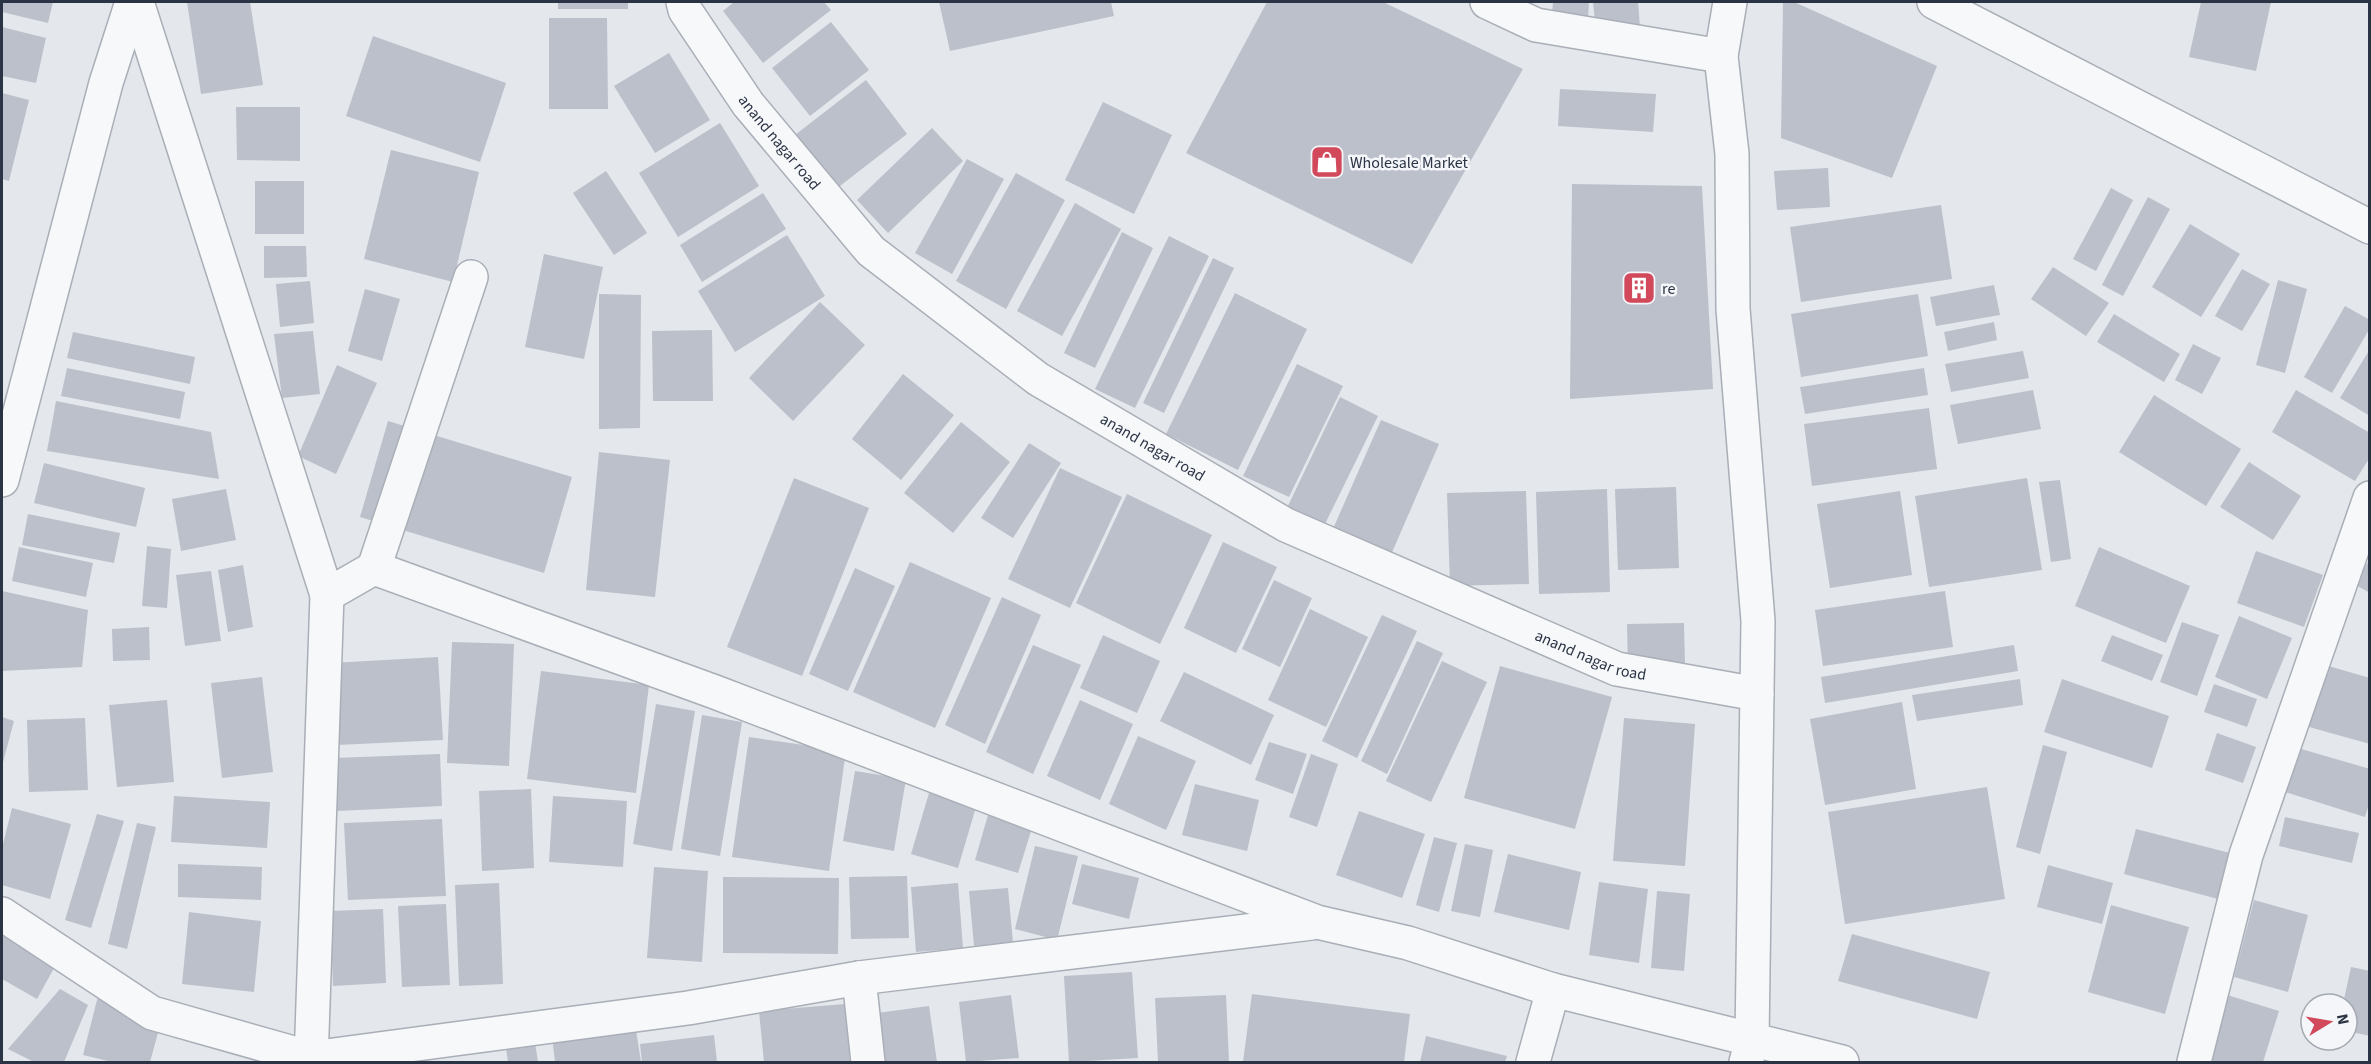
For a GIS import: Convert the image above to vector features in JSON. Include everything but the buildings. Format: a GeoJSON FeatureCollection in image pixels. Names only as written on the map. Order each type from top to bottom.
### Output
{"type":"FeatureCollection","features":[{"type":"Feature","properties":{"kind":"street"},"geometry":{"type":"LineString","coordinates":[[2,480],[106,83],[132,2]]}},
{"type":"Feature","properties":{"kind":"street"},"geometry":{"type":"LineString","coordinates":[[137,2],[327,595],[311,1060]]}},
{"type":"Feature","properties":{"kind":"street","name":"anand nagar road"},"geometry":{"type":"LineString","coordinates":[[683,2],[685,10],[748,104],[871,251],[1038,379],[1286,525],[1617,669],[1757,694]]}},
{"type":"Feature","properties":{"kind":"street"},"geometry":{"type":"LineString","coordinates":[[1487,2],[1536,25],[1721,56]]}},
{"type":"Feature","properties":{"kind":"street"},"geometry":{"type":"LineString","coordinates":[[1730,2],[1721,56],[1732,154],[1733,309],[1758,621],[1749,1051]]}},
{"type":"Feature","properties":{"kind":"street"},"geometry":{"type":"LineString","coordinates":[[1934,2],[2370,227]]}},
{"type":"Feature","properties":{"kind":"street"},"geometry":{"type":"LineString","coordinates":[[327,595],[374,568],[471,277]]}},
{"type":"Feature","properties":{"kind":"street"},"geometry":{"type":"LineString","coordinates":[[2194,1062],[2246,855],[2370,498]]}},
{"type":"Feature","properties":{"kind":"street"},"geometry":{"type":"LineString","coordinates":[[374,568],[737,700],[1317,922],[1408,943],[1749,1051],[1842,1062]]}},
{"type":"Feature","properties":{"kind":"street"},"geometry":{"type":"LineString","coordinates":[[2,914],[152,1013],[311,1060],[688,1008],[859,978],[1317,922]]}},
{"type":"Feature","properties":{"kind":"street"},"geometry":{"type":"LineString","coordinates":[[859,978],[868,1062]]}},
{"type":"Feature","properties":{"kind":"street"},"geometry":{"type":"LineString","coordinates":[[1533,1062],[1553,990]]}},
{"type":"Feature","properties":{"kind":"place","name":"Wholesale Market"},"geometry":{"type":"Point","coordinates":[1327,162]}},
{"type":"Feature","properties":{"kind":"place","name":"re"},"geometry":{"type":"Point","coordinates":[1639,288]}}]}
